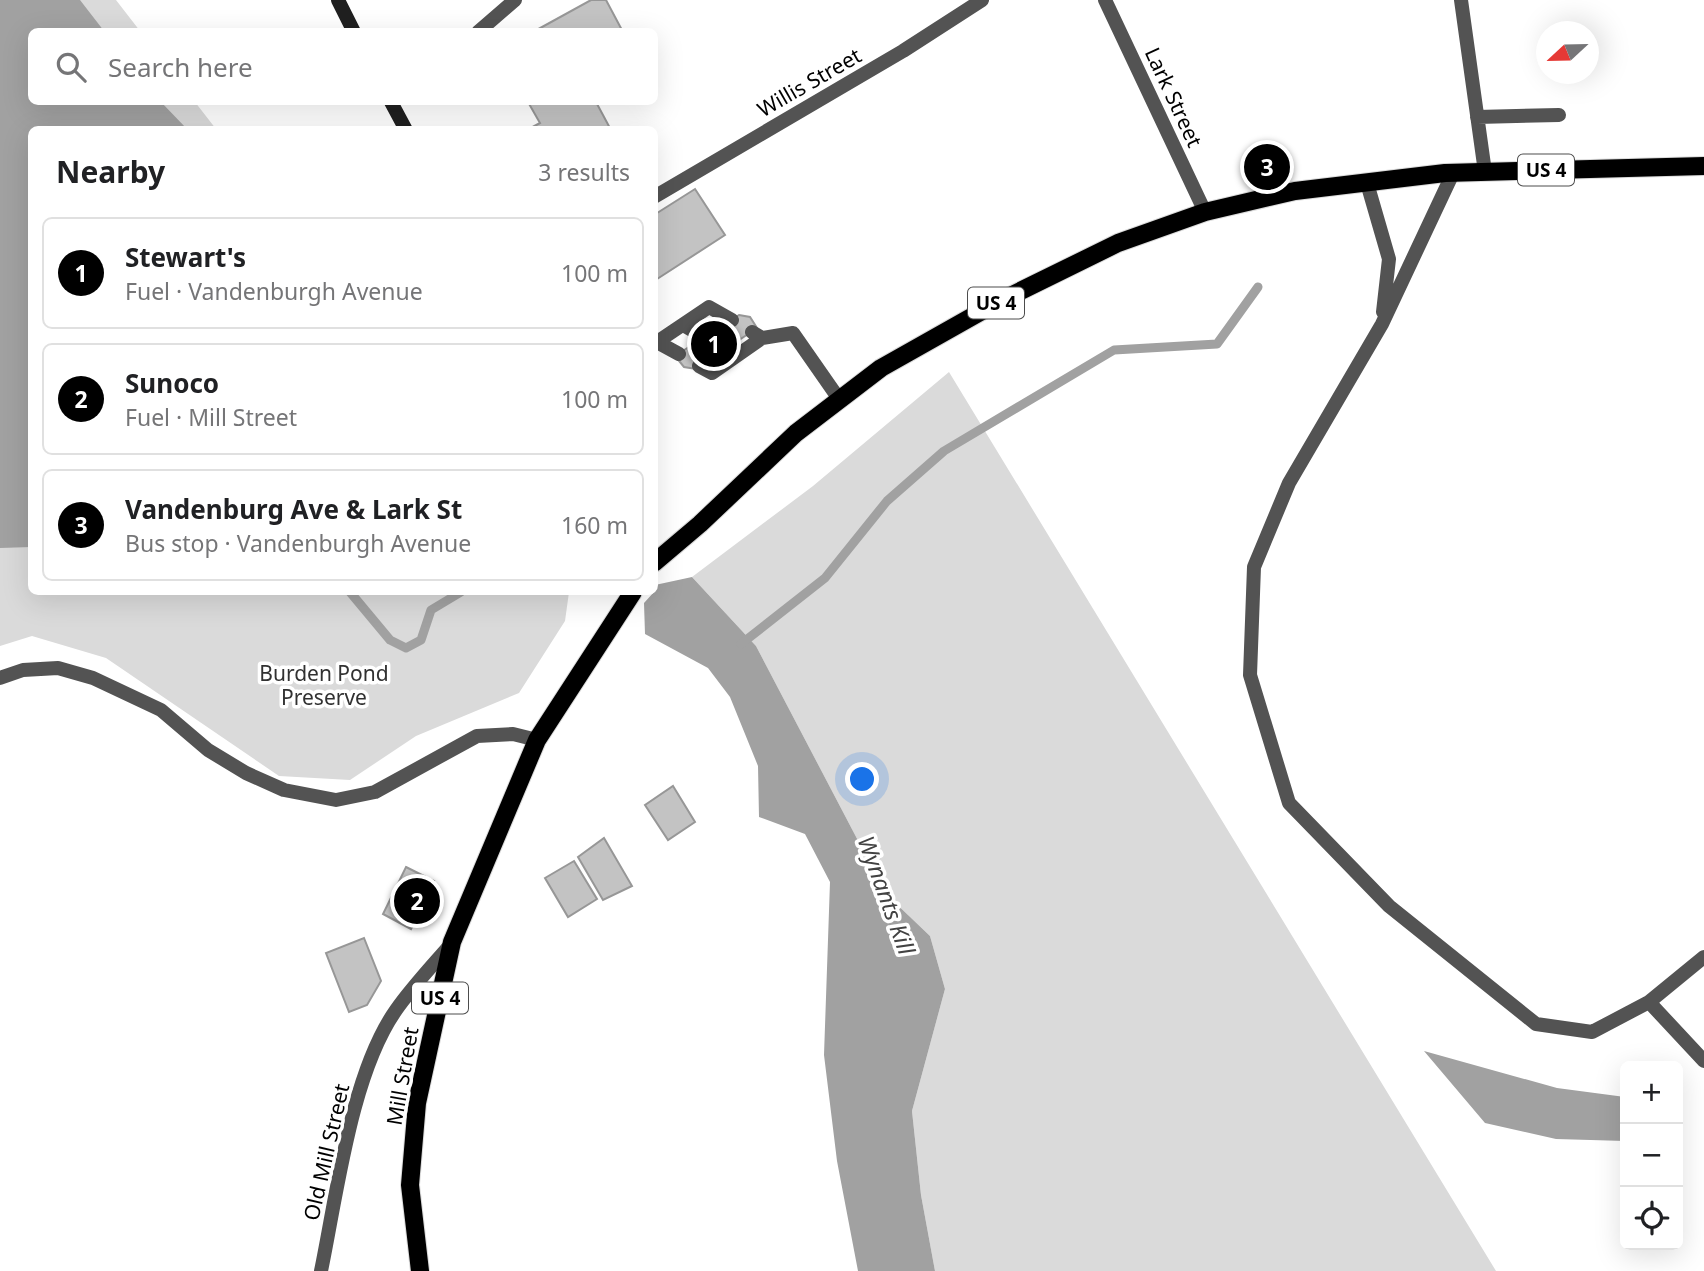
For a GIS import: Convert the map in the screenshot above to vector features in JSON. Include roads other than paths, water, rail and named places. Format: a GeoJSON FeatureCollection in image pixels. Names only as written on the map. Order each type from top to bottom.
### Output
{"type":"FeatureCollection","features":[{"type":"Feature","properties":{"kind":"main road","name":"US 4"},"geometry":{"type":"LineString","coordinates":[[658,558],[700,524],[796,433],[881,368],[998,302],[1118,243],[1205,212],[1295,191],[1453,173],[1704,166]]}},
{"type":"Feature","properties":{"kind":"main road","name":"US 4"},"geometry":{"type":"LineString","coordinates":[[537,740],[631,595]]}},
{"type":"Feature","properties":{"kind":"main road","name":"Mill Street"},"geometry":{"type":"LineString","coordinates":[[420,1271],[410,1185],[416,1104],[452,942],[537,740]]}},
{"type":"Feature","properties":{"kind":"street"},"geometry":{"type":"LineString","coordinates":[[338,0],[352,28]]}},
{"type":"Feature","properties":{"kind":"street"},"geometry":{"type":"LineString","coordinates":[[483,28],[515,0]]}},
{"type":"Feature","properties":{"kind":"street","name":"Willis Street"},"geometry":{"type":"LineString","coordinates":[[658,195],[903,51],[982,0]]}},
{"type":"Feature","properties":{"kind":"street","name":"Lark Street"},"geometry":{"type":"LineString","coordinates":[[1105,0],[1205,212]]}},
{"type":"Feature","properties":{"kind":"street"},"geometry":{"type":"LineString","coordinates":[[1461,0],[1485,172]]}},
{"type":"Feature","properties":{"kind":"street"},"geometry":{"type":"LineString","coordinates":[[395,105],[403,126]]}},
{"type":"Feature","properties":{"kind":"street"},"geometry":{"type":"LineString","coordinates":[[1477,117],[1559,115]]}},
{"type":"Feature","properties":{"kind":"street"},"geometry":{"type":"LineString","coordinates":[[1453,173],[1382,324],[1289,483],[1254,567],[1250,675],[1289,803],[1388,906],[1536,1024],[1592,1032],[1649,1002],[1704,957]]}},
{"type":"Feature","properties":{"kind":"street"},"geometry":{"type":"LineString","coordinates":[[1367,183],[1390,259],[1382,324]]}},
{"type":"Feature","properties":{"kind":"street"},"geometry":{"type":"LineString","coordinates":[[658,342],[709,307],[732,320]]}},
{"type":"Feature","properties":{"kind":"street"},"geometry":{"type":"LineString","coordinates":[[683,324],[704,337]]}},
{"type":"Feature","properties":{"kind":"street"},"geometry":{"type":"LineString","coordinates":[[699,366],[712,373],[730,353],[757,335],[793,333],[839,399]]}},
{"type":"Feature","properties":{"kind":"street"},"geometry":{"type":"LineString","coordinates":[[658,344],[679,354]]}},
{"type":"Feature","properties":{"kind":"street"},"geometry":{"type":"LineString","coordinates":[[0,678],[23,670],[58,668],[93,678],[161,710],[208,750],[246,773],[284,790],[335,800],[375,792],[477,736],[513,734],[537,740]]}},
{"type":"Feature","properties":{"kind":"street","name":"Old Mill Street"},"geometry":{"type":"LineString","coordinates":[[321,1271],[355,1106],[369,1066],[395,1011],[452,942]]}},
{"type":"Feature","properties":{"kind":"street"},"geometry":{"type":"LineString","coordinates":[[1649,1002],[1704,1061]]}},
{"type":"Feature","properties":{"kind":"water"},"geometry":{"type":"Polygon","coordinates":[[[0,0],[80,0],[102,28],[28,28],[28,105],[164,105],[184,126],[28,126],[28,547],[0,548],[0,0]]]}},
{"type":"Feature","properties":{"kind":"water"},"geometry":{"type":"Polygon","coordinates":[[[692,577],[756,646],[886,894],[930,936],[945,989],[912,1111],[921,1195],[935,1271],[858,1271],[837,1161],[824,1055],[830,882],[805,834],[759,817],[758,766],[730,697],[708,668],[645,634],[644,603],[651,595],[658,595],[658,584],[692,577]]]}},
{"type":"Feature","properties":{"kind":"water"},"geometry":{"type":"Polygon","coordinates":[[[1424,1051],[1557,1088],[1620,1096],[1620,1141],[1556,1139],[1485,1123],[1424,1051]]]}},
{"type":"Feature","properties":{"kind":"waterway"},"geometry":{"type":"LineString","coordinates":[[741,644],[825,578],[887,501],[944,451],[1114,350],[1217,344],[1258,287]]}},
{"type":"Feature","properties":{"kind":"waterway","name":"Wynants Kill"},"geometry":{"type":"LineString","coordinates":[[352,595],[390,640],[406,648],[421,640],[431,610],[456,595]]}},
{"type":"Feature","properties":{"kind":"place","name":"Vandenburg Ave & Lark St"},"geometry":{"type":"Point","coordinates":[1267,167]}},
{"type":"Feature","properties":{"kind":"place","name":"Stewart's"},"geometry":{"type":"Point","coordinates":[714,344]}},
{"type":"Feature","properties":{"kind":"place","name":"Sunoco"},"geometry":{"type":"Point","coordinates":[417,901]}},
{"type":"Feature","properties":{"kind":"park label","name":"Burden Pond Preserve"},"geometry":{"type":"Point","coordinates":[324,685]}}]}
